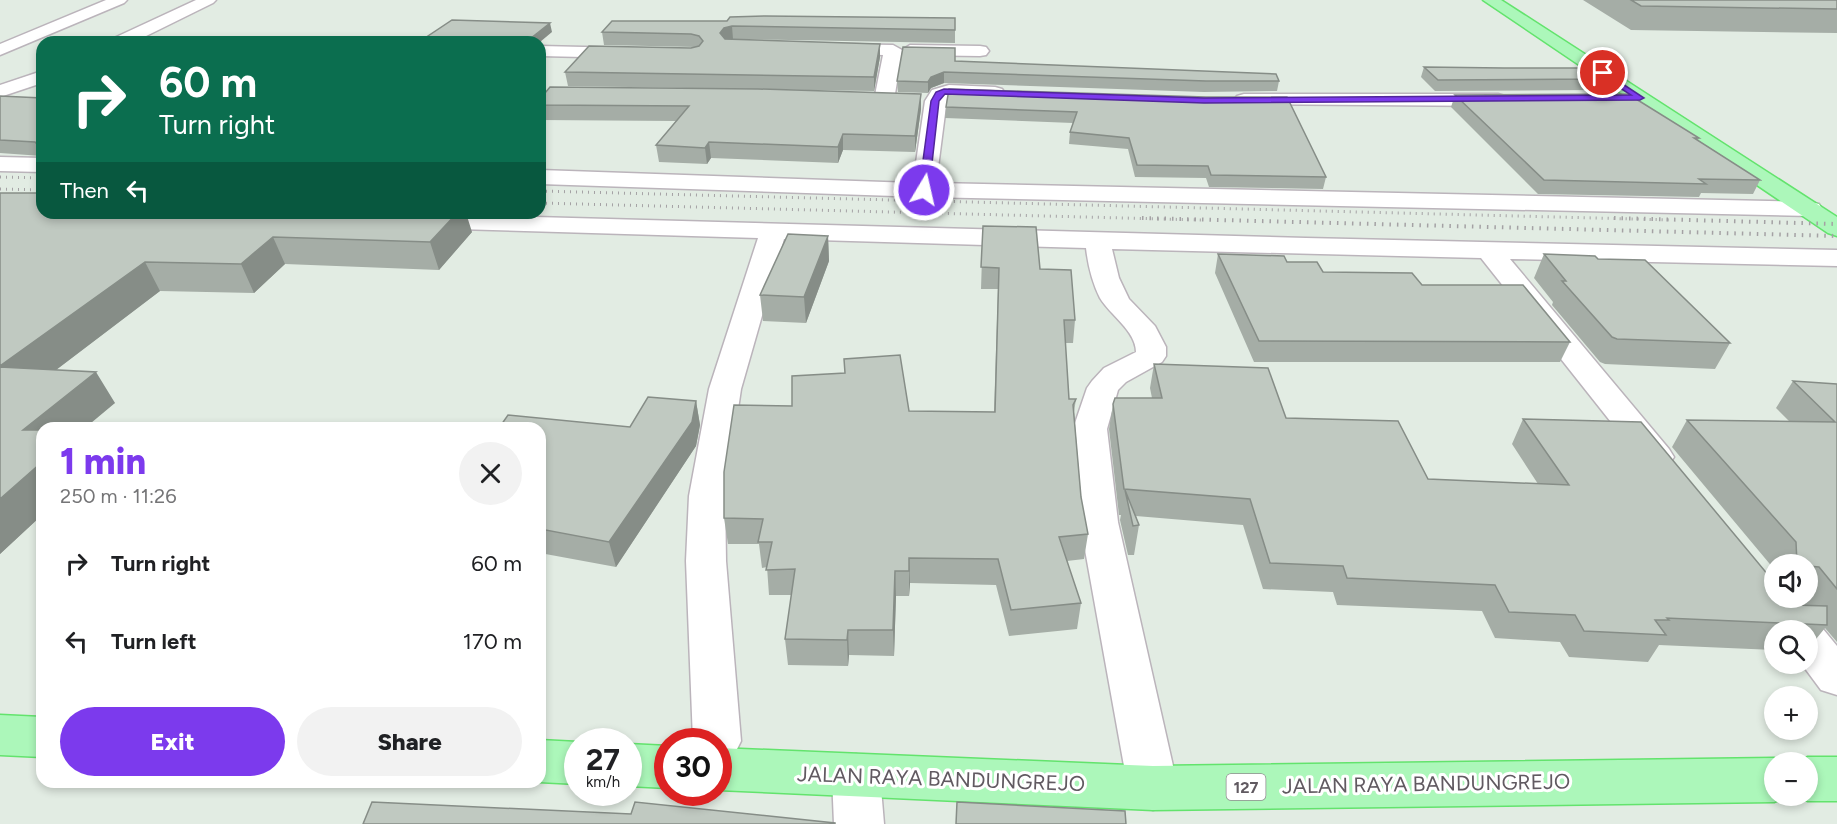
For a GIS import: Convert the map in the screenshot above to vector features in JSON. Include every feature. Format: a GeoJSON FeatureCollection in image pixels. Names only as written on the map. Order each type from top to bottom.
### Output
{"type":"FeatureCollection","features":[{"type":"Feature","properties":{"kind":"main road"},"geometry":{"type":"LineString","coordinates":[[1491,0],[1837,228]]}},
{"type":"Feature","properties":{"kind":"main road"},"geometry":{"type":"LineString","coordinates":[[0,735],[36,737]]}},
{"type":"Feature","properties":{"kind":"main road"},"geometry":{"type":"LineString","coordinates":[[546,761],[564,762]]}},
{"type":"Feature","properties":{"kind":"main road","name":"JALAN RAYA BANDUNGREJO"},"geometry":{"type":"LineString","coordinates":[[732,770],[1153,788],[1764,780]]}},
{"type":"Feature","properties":{"kind":"main road"},"geometry":{"type":"LineString","coordinates":[[1818,779],[1837,779]]}},
{"type":"Feature","properties":{"kind":"street"},"geometry":{"type":"LineString","coordinates":[[0,51],[119,0]]}},
{"type":"Feature","properties":{"kind":"street"},"geometry":{"type":"LineString","coordinates":[[133,36],[208,0]]}},
{"type":"Feature","properties":{"kind":"street"},"geometry":{"type":"LineString","coordinates":[[814,48],[980,51]]}},
{"type":"Feature","properties":{"kind":"street"},"geometry":{"type":"LineString","coordinates":[[884,100],[893,50]]}},
{"type":"Feature","properties":{"kind":"street"},"geometry":{"type":"LineString","coordinates":[[546,51],[648,53]]}},
{"type":"Feature","properties":{"kind":"street"},"geometry":{"type":"LineString","coordinates":[[0,91],[36,79]]}},
{"type":"Feature","properties":{"kind":"street"},"geometry":{"type":"LineString","coordinates":[[862,99],[918,101],[944,91],[1019,95]]}},
{"type":"Feature","properties":{"kind":"street"},"geometry":{"type":"LineString","coordinates":[[1607,98],[1640,98]]}},
{"type":"Feature","properties":{"kind":"street"},"geometry":{"type":"LineString","coordinates":[[1227,100],[1519,100]]}},
{"type":"Feature","properties":{"kind":"street"},"geometry":{"type":"LineString","coordinates":[[918,101],[924,190]]}},
{"type":"Feature","properties":{"kind":"street"},"geometry":{"type":"LineString","coordinates":[[0,164],[36,165]]}},
{"type":"Feature","properties":{"kind":"street"},"geometry":{"type":"LineString","coordinates":[[546,177],[924,190],[1810,209]]}},
{"type":"Feature","properties":{"kind":"street"},"geometry":{"type":"LineString","coordinates":[[395,220],[1252,246],[1837,258]]}},
{"type":"Feature","properties":{"kind":"street"},"geometry":{"type":"LineString","coordinates":[[716,728],[706,561],[707,496],[725,389],[772,232]]}},
{"type":"Feature","properties":{"kind":"street"},"geometry":{"type":"LineString","coordinates":[[1098,240],[1101,264],[1114,298],[1146,335],[1153,348],[1151,356],[1115,375],[1103,388],[1090,429],[1099,522],[1153,788]]}},
{"type":"Feature","properties":{"kind":"street"},"geometry":{"type":"LineString","coordinates":[[1490,252],[1678,482]]}},
{"type":"Feature","properties":{"kind":"street"},"geometry":{"type":"LineString","coordinates":[[1818,654],[1837,677]]}},
{"type":"Feature","properties":{"kind":"street"},"geometry":{"type":"LineString","coordinates":[[856,776],[859,824]]}},
{"type":"Feature","properties":{"kind":"building"},"geometry":{"type":"Polygon","coordinates":[[[1631,0],[1837,0],[1837,9],[1641,6],[1631,0]]]}},
{"type":"Feature","properties":{"kind":"building"},"geometry":{"type":"Polygon","coordinates":[[[730,17],[955,18],[955,30],[732,26],[724,28],[720,33],[725,39],[880,44],[874,77],[565,72],[589,46],[691,48],[699,46],[703,41],[699,36],[691,34],[602,32],[612,21],[727,21],[730,17]]]}},
{"type":"Feature","properties":{"kind":"building"},"geometry":{"type":"Polygon","coordinates":[[[452,20],[550,23],[534,36],[428,36],[452,20]]]}},
{"type":"Feature","properties":{"kind":"building"},"geometry":{"type":"Polygon","coordinates":[[[903,47],[955,48],[955,61],[1276,74],[1279,81],[1206,81],[944,72],[931,77],[928,82],[897,81],[903,47]]]}},
{"type":"Feature","properties":{"kind":"building"},"geometry":{"type":"Polygon","coordinates":[[[1424,67],[1578,68],[1596,79],[1438,80],[1424,67]]]}},
{"type":"Feature","properties":{"kind":"building"},"geometry":{"type":"Polygon","coordinates":[[[550,87],[758,89],[921,94],[915,136],[843,134],[838,147],[709,142],[705,148],[656,145],[689,106],[546,105],[546,92],[550,87]]]}},
{"type":"Feature","properties":{"kind":"building"},"geometry":{"type":"Polygon","coordinates":[[[949,89],[1206,97],[1287,97],[1326,177],[1211,175],[1208,166],[1137,165],[1129,138],[1070,132],[1077,112],[946,107],[949,89]]]}},
{"type":"Feature","properties":{"kind":"building"},"geometry":{"type":"Polygon","coordinates":[[[1628,94],[1699,138],[1694,138],[1760,180],[1699,179],[1706,184],[1544,180],[1455,95],[1628,94]]]}},
{"type":"Feature","properties":{"kind":"building"},"geometry":{"type":"Polygon","coordinates":[[[0,96],[36,98],[36,143],[0,140],[0,96]]]}},
{"type":"Feature","properties":{"kind":"building"},"geometry":{"type":"Polygon","coordinates":[[[0,193],[36,193],[36,219],[451,219],[430,242],[273,237],[241,264],[145,262],[0,366],[0,193]]]}},
{"type":"Feature","properties":{"kind":"building"},"geometry":{"type":"Polygon","coordinates":[[[983,226],[1036,227],[1040,269],[1071,270],[1075,320],[1064,320],[1069,399],[1076,399],[1073,405],[1081,497],[1088,534],[1059,537],[1081,603],[1011,610],[998,559],[909,558],[909,571],[895,571],[893,630],[848,630],[847,640],[785,639],[795,569],[766,570],[772,542],[758,542],[763,519],[724,518],[724,472],[734,405],[792,406],[792,376],[845,373],[844,359],[900,355],[909,411],[995,412],[999,268],[981,267],[983,226]]]}},
{"type":"Feature","properties":{"kind":"building"},"geometry":{"type":"Polygon","coordinates":[[[788,234],[828,236],[804,297],[760,295],[788,234]]]}},
{"type":"Feature","properties":{"kind":"building"},"geometry":{"type":"Polygon","coordinates":[[[1218,254],[1284,256],[1287,262],[1317,262],[1323,272],[1412,273],[1422,285],[1523,285],[1570,342],[1259,341],[1218,254]]]}},
{"type":"Feature","properties":{"kind":"building"},"geometry":{"type":"Polygon","coordinates":[[[1544,254],[1645,260],[1730,343],[1612,337],[1562,281],[1566,281],[1544,254]]]}},
{"type":"Feature","properties":{"kind":"building"},"geometry":{"type":"Polygon","coordinates":[[[1154,364],[1268,368],[1286,418],[1398,421],[1428,479],[1569,485],[1523,419],[1641,422],[1764,570],[1764,608],[1827,606],[1827,625],[1818,625],[1818,620],[1764,620],[1764,622],[1667,618],[1669,620],[1655,620],[1666,635],[1584,631],[1575,615],[1509,612],[1495,585],[1347,578],[1343,566],[1270,563],[1250,499],[1124,489],[1113,404],[1115,398],[1162,398],[1154,364]]]}},
{"type":"Feature","properties":{"kind":"building"},"geometry":{"type":"Polygon","coordinates":[[[0,367],[96,372],[23,430],[36,430],[36,467],[0,499],[0,367]]]}},
{"type":"Feature","properties":{"kind":"building"},"geometry":{"type":"Polygon","coordinates":[[[1793,381],[1837,384],[1837,589],[1818,567],[1818,554],[1797,554],[1796,542],[1687,420],[1835,422],[1793,381]]]}},
{"type":"Feature","properties":{"kind":"building"},"geometry":{"type":"Polygon","coordinates":[[[648,397],[696,401],[692,422],[609,542],[546,530],[546,422],[503,422],[508,415],[630,427],[648,397]]]}},
{"type":"Feature","properties":{"kind":"building"},"geometry":{"type":"Polygon","coordinates":[[[1125,490],[1139,525],[1133,526],[1125,490]]]}},
{"type":"Feature","properties":{"kind":"building"},"geometry":{"type":"Polygon","coordinates":[[[372,802],[631,814],[634,806],[642,806],[642,803],[654,804],[654,806],[835,823],[835,824],[363,824],[372,802]]]}},
{"type":"Feature","properties":{"kind":"building"},"geometry":{"type":"Polygon","coordinates":[[[957,802],[1125,811],[1126,824],[956,824],[957,802]]]}},
{"type":"Feature","properties":{"kind":"railway"},"geometry":{"type":"LineString","coordinates":[[0,177],[36,178]]}},
{"type":"Feature","properties":{"kind":"railway"},"geometry":{"type":"LineString","coordinates":[[0,189],[36,190]]}},
{"type":"Feature","properties":{"kind":"railway"},"geometry":{"type":"LineString","coordinates":[[546,191],[1673,220]]}},
{"type":"Feature","properties":{"kind":"railway"},"geometry":{"type":"LineString","coordinates":[[546,203],[1201,220]]}},
{"type":"Feature","properties":{"kind":"railway"},"geometry":{"type":"LineString","coordinates":[[1142,218],[1837,236]]}},
{"type":"Feature","properties":{"kind":"railway"},"geometry":{"type":"LineString","coordinates":[[1614,218],[1837,224]]}},
{"type":"Feature","properties":{"kind":"route"},"geometry":{"type":"LineString","coordinates":[[924,190],[935,101],[944,91],[1204,100],[1640,98],[1603,73]]}}]}
